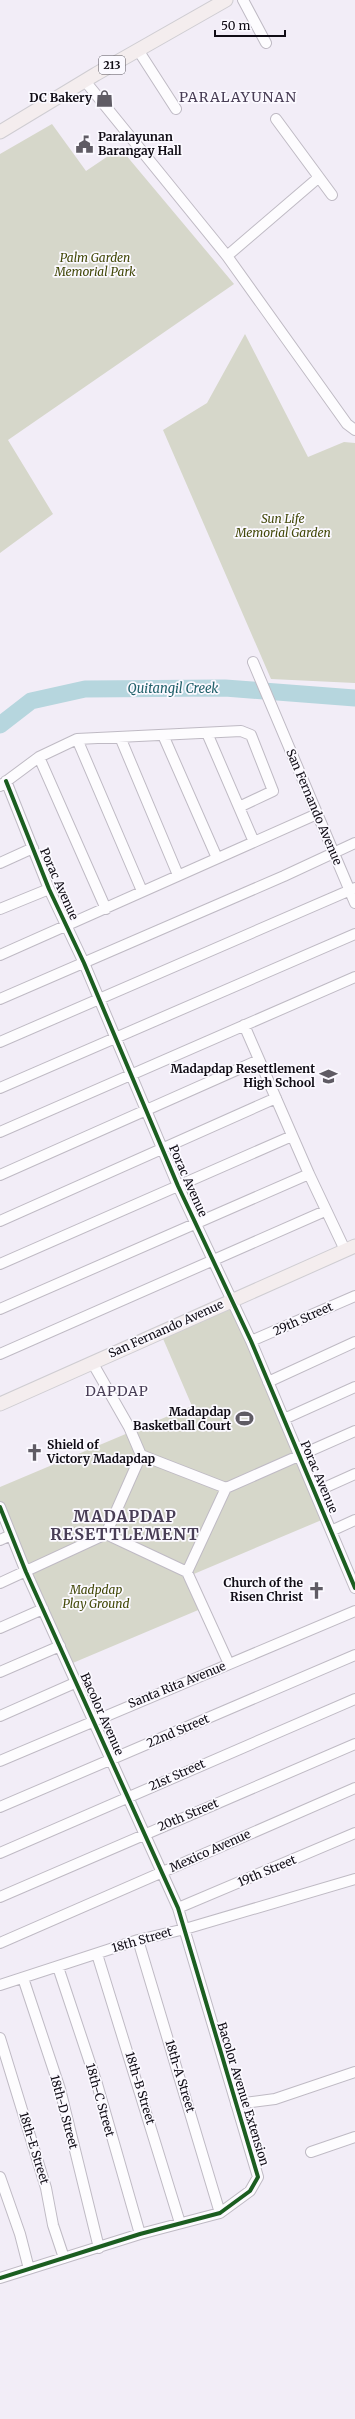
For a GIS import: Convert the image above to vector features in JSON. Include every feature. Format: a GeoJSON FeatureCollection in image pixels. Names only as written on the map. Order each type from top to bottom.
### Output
{"type":"FeatureCollection","features":[{"type":"Feature","properties":{"kind":"main road","name":"213"},"geometry":{"type":"LineString","coordinates":[[0,132],[138,50],[226,0]]}},
{"type":"Feature","properties":{"kind":"main road","name":"San Fernando Avenue"},"geometry":{"type":"LineString","coordinates":[[0,1404],[350,1248]]}},
{"type":"Feature","properties":{"kind":"street"},"geometry":{"type":"LineString","coordinates":[[243,0],[266,43]]}},
{"type":"Feature","properties":{"kind":"street"},"geometry":{"type":"LineString","coordinates":[[138,50],[176,109]]}},
{"type":"Feature","properties":{"kind":"street"},"geometry":{"type":"LineString","coordinates":[[85,81],[227,256],[346,424],[355,430]]}},
{"type":"Feature","properties":{"kind":"street"},"geometry":{"type":"LineString","coordinates":[[276,119],[332,195]]}},
{"type":"Feature","properties":{"kind":"street"},"geometry":{"type":"LineString","coordinates":[[227,256],[318,178]]}},
{"type":"Feature","properties":{"kind":"street","name":"San Fernando Avenue"},"geometry":{"type":"LineString","coordinates":[[253,662],[333,853],[352,890],[355,903]]}},
{"type":"Feature","properties":{"kind":"street"},"geometry":{"type":"LineString","coordinates":[[3,783],[39,757],[64,743],[77,739],[241,731],[251,735],[273,791],[239,807]]}},
{"type":"Feature","properties":{"kind":"street"},"geometry":{"type":"LineString","coordinates":[[207,733],[254,842]]}},
{"type":"Feature","properties":{"kind":"street"},"geometry":{"type":"LineString","coordinates":[[164,735],[217,858]]}},
{"type":"Feature","properties":{"kind":"street"},"geometry":{"type":"LineString","coordinates":[[120,737],[178,875]]}},
{"type":"Feature","properties":{"kind":"street"},"geometry":{"type":"LineString","coordinates":[[77,739],[142,891]]}},
{"type":"Feature","properties":{"kind":"street"},"geometry":{"type":"LineString","coordinates":[[39,757],[106,909]]}},
{"type":"Feature","properties":{"kind":"street","name":"Porac Avenue"},"geometry":{"type":"LineString","coordinates":[[3,783],[33,848],[49,889],[84,963],[178,1186],[251,1341],[331,1531],[351,1567],[355,1588]]}},
{"type":"Feature","properties":{"kind":"street"},"geometry":{"type":"LineString","coordinates":[[0,955],[317,814]]}},
{"type":"Feature","properties":{"kind":"street"},"geometry":{"type":"LineString","coordinates":[[0,999],[355,843]]}},
{"type":"Feature","properties":{"kind":"street"},"geometry":{"type":"LineString","coordinates":[[0,863],[33,848]]}},
{"type":"Feature","properties":{"kind":"street"},"geometry":{"type":"LineString","coordinates":[[0,910],[49,889]]}},
{"type":"Feature","properties":{"kind":"street"},"geometry":{"type":"LineString","coordinates":[[0,1042],[352,890]]}},
{"type":"Feature","properties":{"kind":"street"},"geometry":{"type":"LineString","coordinates":[[0,1088],[355,934]]}},
{"type":"Feature","properties":{"kind":"street"},"geometry":{"type":"LineString","coordinates":[[0,1132],[355,977]]}},
{"type":"Feature","properties":{"kind":"street"},"geometry":{"type":"LineString","coordinates":[[244,1025],[325,1211],[350,1248]]}},
{"type":"Feature","properties":{"kind":"street"},"geometry":{"type":"LineString","coordinates":[[0,1175],[146,1112],[259,1060]]}},
{"type":"Feature","properties":{"kind":"street"},"geometry":{"type":"LineString","coordinates":[[0,1221],[163,1150],[276,1098]]}},
{"type":"Feature","properties":{"kind":"street"},"geometry":{"type":"LineString","coordinates":[[0,1264],[292,1136]]}},
{"type":"Feature","properties":{"kind":"street"},"geometry":{"type":"LineString","coordinates":[[0,1309],[196,1225],[309,1174]]}},
{"type":"Feature","properties":{"kind":"street"},"geometry":{"type":"LineString","coordinates":[[0,1354],[325,1211]]}},
{"type":"Feature","properties":{"kind":"street","name":"29th Street"},"geometry":{"type":"LineString","coordinates":[[251,1341],[355,1296]]}},
{"type":"Feature","properties":{"kind":"street"},"geometry":{"type":"LineString","coordinates":[[268,1382],[355,1342]]}},
{"type":"Feature","properties":{"kind":"street"},"geometry":{"type":"LineString","coordinates":[[0,1583],[106,1534],[140,1455],[129,1427],[92,1362]]}},
{"type":"Feature","properties":{"kind":"street"},"geometry":{"type":"LineString","coordinates":[[284,1419],[355,1387]]}},
{"type":"Feature","properties":{"kind":"street"},"geometry":{"type":"LineString","coordinates":[[187,1572],[226,1488],[355,1432]]}},
{"type":"Feature","properties":{"kind":"street"},"geometry":{"type":"LineString","coordinates":[[140,1455],[226,1488]]}},
{"type":"Feature","properties":{"kind":"street"},"geometry":{"type":"LineString","coordinates":[[315,1492],[355,1474]]}},
{"type":"Feature","properties":{"kind":"street","name":"Bacolor Avenue"},"geometry":{"type":"LineString","coordinates":[[0,1507],[26,1572],[111,1760],[164,1872],[185,1929]]}},
{"type":"Feature","properties":{"kind":"street"},"geometry":{"type":"LineString","coordinates":[[331,1531],[355,1520]]}},
{"type":"Feature","properties":{"kind":"street"},"geometry":{"type":"LineString","coordinates":[[106,1534],[187,1572],[229,1664]]}},
{"type":"Feature","properties":{"kind":"street"},"geometry":{"type":"LineString","coordinates":[[0,1540],[11,1535]]}},
{"type":"Feature","properties":{"kind":"street"},"geometry":{"type":"LineString","coordinates":[[0,1628],[43,1608]]}},
{"type":"Feature","properties":{"kind":"street","name":"Santa Rita Avenue"},"geometry":{"type":"LineString","coordinates":[[0,1761],[355,1611]]}},
{"type":"Feature","properties":{"kind":"street"},"geometry":{"type":"LineString","coordinates":[[0,1672],[60,1646]]}},
{"type":"Feature","properties":{"kind":"street","name":"22nd Street"},"geometry":{"type":"LineString","coordinates":[[0,1807],[355,1655]]}},
{"type":"Feature","properties":{"kind":"street"},"geometry":{"type":"LineString","coordinates":[[0,1716],[77,1682]]}},
{"type":"Feature","properties":{"kind":"street","name":"21st Street"},"geometry":{"type":"LineString","coordinates":[[0,1853],[355,1699]]}},
{"type":"Feature","properties":{"kind":"street","name":"20th Street"},"geometry":{"type":"LineString","coordinates":[[0,1897],[145,1833],[355,1744]]}},
{"type":"Feature","properties":{"kind":"street","name":"Mexico Avenue"},"geometry":{"type":"LineString","coordinates":[[0,1943],[355,1788]]}},
{"type":"Feature","properties":{"kind":"street","name":"19th Street"},"geometry":{"type":"LineString","coordinates":[[178,1908],[355,1833]]}},
{"type":"Feature","properties":{"kind":"street","name":"18th Street"},"geometry":{"type":"LineString","coordinates":[[0,1985],[138,1940],[185,1929],[355,1879]]}},
{"type":"Feature","properties":{"kind":"street","name":"Bacolor Avenue Extension"},"geometry":{"type":"LineString","coordinates":[[0,2278],[140,2234],[220,2213],[250,2191],[258,2177],[185,1929]]}},
{"type":"Feature","properties":{"kind":"street","name":"18th-A Street"},"geometry":{"type":"LineString","coordinates":[[138,1940],[220,2213]]}},
{"type":"Feature","properties":{"kind":"street","name":"18th-B Street"},"geometry":{"type":"LineString","coordinates":[[97,1954],[180,2223]]}},
{"type":"Feature","properties":{"kind":"street","name":"18th-C Street"},"geometry":{"type":"LineString","coordinates":[[58,1967],[97,2084],[140,2234]]}},
{"type":"Feature","properties":{"kind":"street","name":"18th-D Street"},"geometry":{"type":"LineString","coordinates":[[23,1978],[60,2089],[99,2248]]}},
{"type":"Feature","properties":{"kind":"street","name":"18th-E Street"},"geometry":{"type":"LineString","coordinates":[[0,2038],[46,2188],[53,2225],[64,2258]]}},
{"type":"Feature","properties":{"kind":"street"},"geometry":{"type":"LineString","coordinates":[[236,2104],[275,2099],[355,2072]]}},
{"type":"Feature","properties":{"kind":"street"},"geometry":{"type":"LineString","coordinates":[[311,2152],[355,2137]]}},
{"type":"Feature","properties":{"kind":"street"},"geometry":{"type":"LineString","coordinates":[[0,2177],[20,2234],[29,2269]]}},
{"type":"Feature","properties":{"kind":"green space","name":"Palm Garden Memorial Park"},"geometry":{"type":"Polygon","coordinates":[[[52,124],[86,171],[120,148],[234,284],[8,440],[53,514],[0,553],[0,154],[52,124]]]}},
{"type":"Feature","properties":{"kind":"green space","name":"Sun Life Memorial Garden"},"geometry":{"type":"Polygon","coordinates":[[[245,334],[308,457],[344,442],[355,443],[355,683],[271,679],[163,430],[207,403],[245,334]]]}},
{"type":"Feature","properties":{"kind":"green space","name":"Madpdap Play Ground"},"geometry":{"type":"Polygon","coordinates":[[[232,1304],[324,1519],[189,1576],[203,1608],[68,1665],[0,1506],[0,1487],[192,1406],[161,1334],[232,1304]]]}},
{"type":"Feature","properties":{"kind":"waterway","name":"Quitangil Creek"},"geometry":{"type":"LineString","coordinates":[[0,725],[31,701],[85,689],[225,688],[355,698]]}},
{"type":"Feature","properties":{"kind":"cycle path"},"geometry":{"type":"LineString","coordinates":[[6,781],[49,889],[84,963],[178,1186],[251,1341],[355,1588]]}},
{"type":"Feature","properties":{"kind":"cycle path"},"geometry":{"type":"LineString","coordinates":[[0,1507],[26,1572],[178,1908],[258,2177],[250,2191],[220,2213],[140,2234],[0,2278]]}},
{"type":"Feature","properties":{"kind":"place","name":"DC Bakery"},"geometry":{"type":"Point","coordinates":[105,98]}},
{"type":"Feature","properties":{"kind":"place","name":"Paralayunan Barangay Hall"},"geometry":{"type":"Point","coordinates":[85,144]}},
{"type":"Feature","properties":{"kind":"place","name":"Madapdap Resettlement High School"},"geometry":{"type":"Point","coordinates":[328,1076]}},
{"type":"Feature","properties":{"kind":"place","name":"Madapdap Basketball Court"},"geometry":{"type":"Point","coordinates":[244,1419]}},
{"type":"Feature","properties":{"kind":"place","name":"Shield of Victory Madapdap"},"geometry":{"type":"Point","coordinates":[34,1452]}},
{"type":"Feature","properties":{"kind":"place","name":"Church of the Risen Christ"},"geometry":{"type":"Point","coordinates":[316,1590]}},
{"type":"Feature","properties":{"kind":"district","name":"PARALAYUNAN"},"geometry":{"type":"Point","coordinates":[238,97]}},
{"type":"Feature","properties":{"kind":"district","name":"DAPDAP"},"geometry":{"type":"Point","coordinates":[117,1391]}},
{"type":"Feature","properties":{"kind":"district","name":"MADAPDAP RESETTLEMENT"},"geometry":{"type":"Point","coordinates":[125,1525]}}]}
